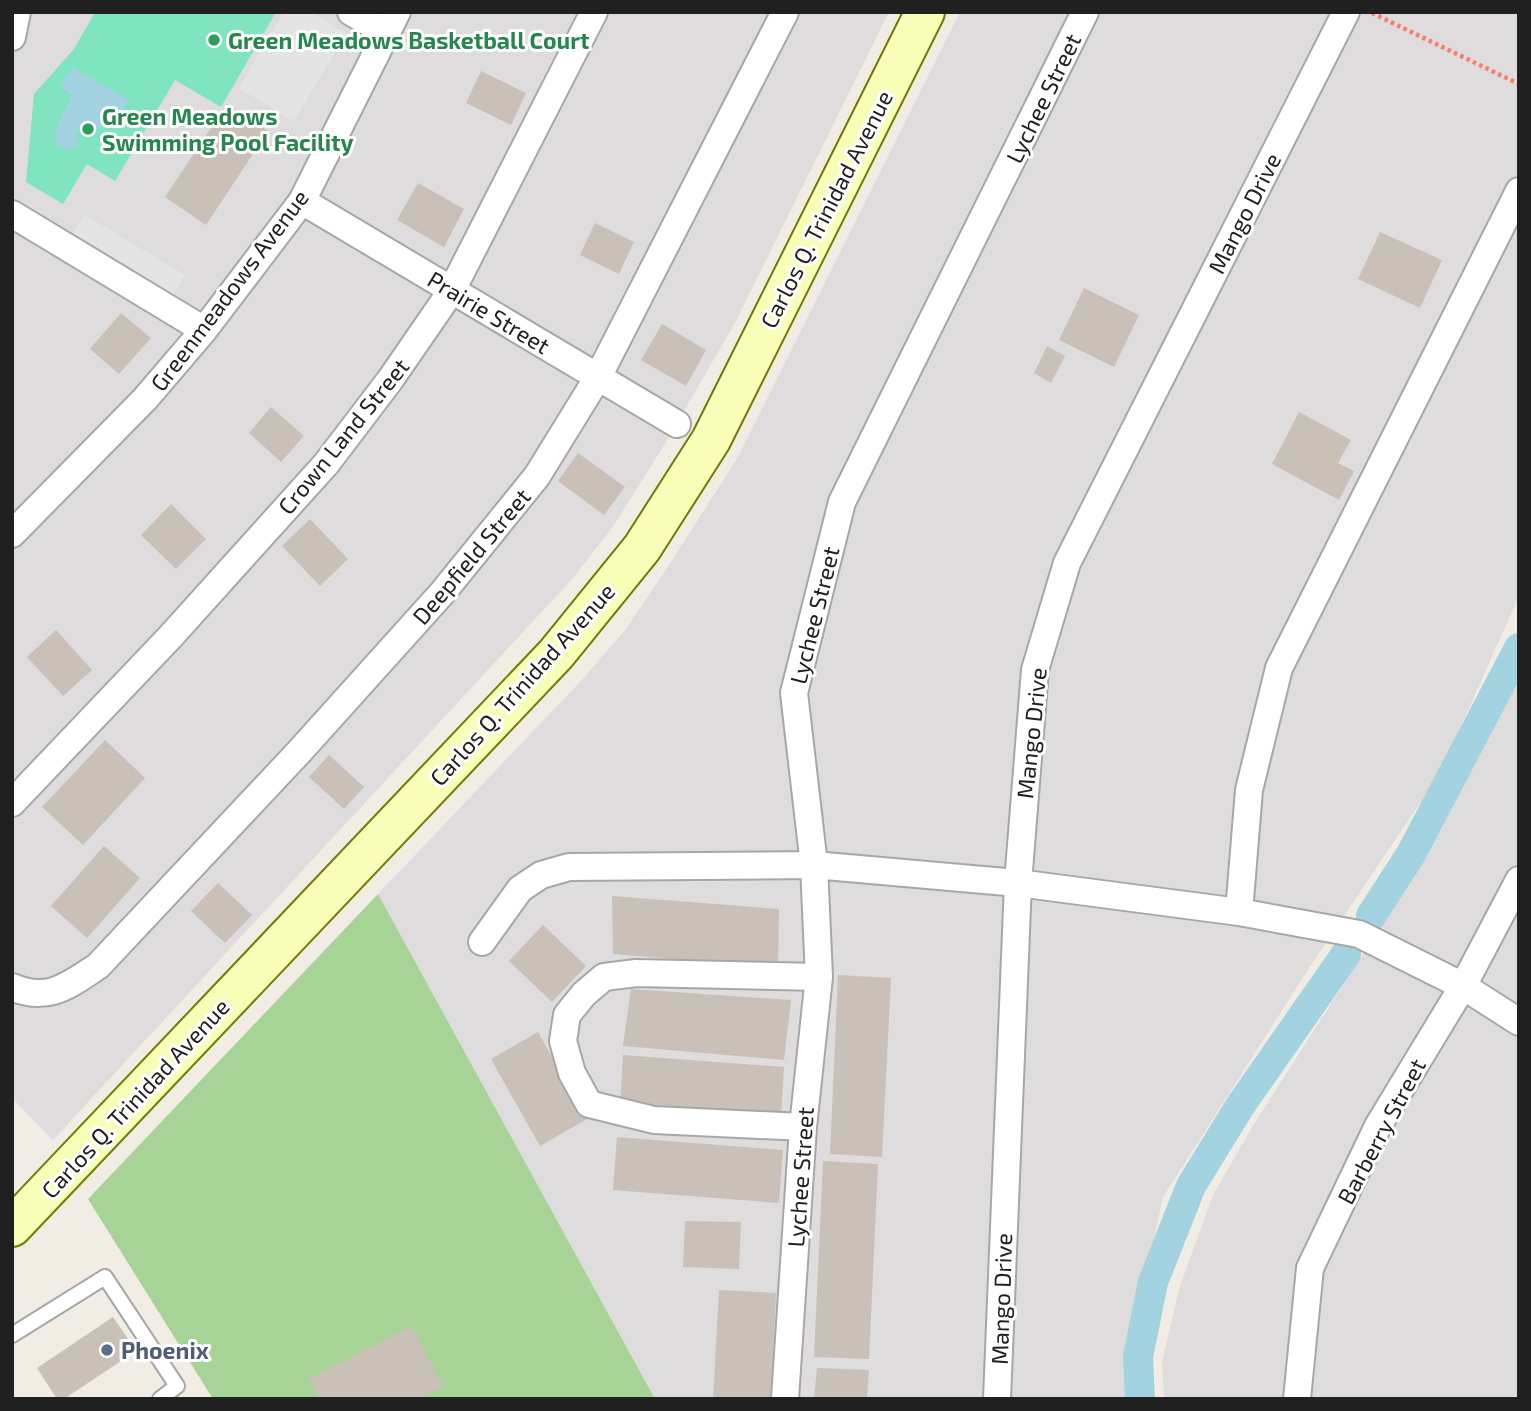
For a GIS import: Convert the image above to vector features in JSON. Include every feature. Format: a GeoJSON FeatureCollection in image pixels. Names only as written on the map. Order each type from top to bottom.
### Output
{"type":"FeatureCollection","features":[{"type":"Feature","properties":{"kind":"main road","name":"Carlos Q. Trinidad Avenue"},"geometry":{"type":"LineString","coordinates":[[12,1227],[556,654],[642,548],[711,440],[925,12]]}},
{"type":"Feature","properties":{"kind":"street"},"geometry":{"type":"LineString","coordinates":[[12,37],[17,12]]}},
{"type":"Feature","properties":{"kind":"street"},"geometry":{"type":"LineString","coordinates":[[351,12],[392,23]]}},
{"type":"Feature","properties":{"kind":"street","name":"Crown Land Street"},"geometry":{"type":"LineString","coordinates":[[12,803],[171,636],[326,464],[390,380],[452,290],[594,12]]}},
{"type":"Feature","properties":{"kind":"street","name":"Deepfield Street"},"geometry":{"type":"LineString","coordinates":[[21,991],[63,989],[98,965],[299,752],[443,592],[537,476],[598,377],[785,12]]}},
{"type":"Feature","properties":{"kind":"street","name":"Lychee Street"},"geometry":{"type":"LineString","coordinates":[[785,1399],[803,1127],[819,977],[814,865],[794,693],[842,502],[1085,12]]}},
{"type":"Feature","properties":{"kind":"street","name":"Mango Drive"},"geometry":{"type":"LineString","coordinates":[[997,1399],[1018,883],[1035,670],[1067,564],[1346,12]]}},
{"type":"Feature","properties":{"kind":"street","name":"Greenmeadows Avenue"},"geometry":{"type":"LineString","coordinates":[[12,534],[145,399],[204,330],[302,201],[392,23]]}},
{"type":"Feature","properties":{"kind":"street"},"geometry":{"type":"LineString","coordinates":[[1239,912],[1249,790],[1279,668],[1519,191]]}},
{"type":"Feature","properties":{"kind":"street","name":"Prairie Street"},"geometry":{"type":"LineString","coordinates":[[302,201],[677,424]]}},
{"type":"Feature","properties":{"kind":"street"},"geometry":{"type":"LineString","coordinates":[[12,214],[204,330]]}},
{"type":"Feature","properties":{"kind":"street"},"geometry":{"type":"LineString","coordinates":[[482,942],[520,889],[541,875],[569,867],[814,865],[1018,883],[1239,912],[1359,934],[1463,986],[1519,1022]]}},
{"type":"Feature","properties":{"kind":"street","name":"Barberry Street"},"geometry":{"type":"LineString","coordinates":[[1297,1399],[1310,1268],[1378,1126],[1463,986],[1519,880]]}},
{"type":"Feature","properties":{"kind":"street"},"geometry":{"type":"LineString","coordinates":[[803,1127],[654,1120],[589,1104],[572,1073],[563,1041],[567,1015],[604,977],[636,972],[819,977]]}},
{"type":"Feature","properties":{"kind":"lane"},"geometry":{"type":"LineString","coordinates":[[12,1335],[105,1277],[177,1386],[160,1399]]}},
{"type":"Feature","properties":{"kind":"path"},"geometry":{"type":"LineString","coordinates":[[1371,12],[1519,84]]}},
{"type":"Feature","properties":{"kind":"shaded area"},"geometry":{"type":"Polygon","coordinates":[[[12,12],[889,12],[736,321],[663,447],[612,528],[573,578],[53,1140],[12,1098],[12,12]]]}},
{"type":"Feature","properties":{"kind":"shaded area"},"geometry":{"type":"Polygon","coordinates":[[[284,12],[311,12],[346,33],[294,121],[239,88],[284,12]]]}},
{"type":"Feature","properties":{"kind":"shaded area"},"geometry":{"type":"Polygon","coordinates":[[[960,12],[1519,12],[1519,596],[1440,773],[1311,965],[1163,1197],[1129,1357],[1131,1399],[655,1399],[378,894],[579,683],[626,629],[669,565],[738,457],[960,12]]]}},
{"type":"Feature","properties":{"kind":"shaded area"},"geometry":{"type":"Polygon","coordinates":[[[85,215],[185,275],[172,296],[72,236],[85,215]]]}},
{"type":"Feature","properties":{"kind":"shaded area"},"geometry":{"type":"Polygon","coordinates":[[[1519,673],[1519,1399],[1164,1399],[1162,1362],[1180,1286],[1213,1195],[1254,1124],[1423,860],[1519,673]]]}},
{"type":"Feature","properties":{"kind":"green space"},"geometry":{"type":"Polygon","coordinates":[[[95,12],[276,12],[221,107],[175,80],[115,181],[87,164],[63,204],[26,182],[34,94],[74,49],[95,12]]]}},
{"type":"Feature","properties":{"kind":"green space"},"geometry":{"type":"Polygon","coordinates":[[[378,894],[655,1399],[213,1399],[88,1199],[378,894]]]}},
{"type":"Feature","properties":{"kind":"water"},"geometry":{"type":"Polygon","coordinates":[[[72,67],[129,100],[117,120],[107,113],[98,129],[89,125],[79,128],[76,139],[79,145],[68,149],[57,145],[54,134],[72,95],[60,87],[72,67]]]}},
{"type":"Feature","properties":{"kind":"building"},"geometry":{"type":"Polygon","coordinates":[[[481,71],[526,93],[511,125],[466,103],[481,71]]]}},
{"type":"Feature","properties":{"kind":"building"},"geometry":{"type":"Polygon","coordinates":[[[227,104],[268,131],[206,225],[165,197],[227,104]]]}},
{"type":"Feature","properties":{"kind":"building"},"geometry":{"type":"Polygon","coordinates":[[[418,183],[464,209],[444,247],[397,220],[418,183]]]}},
{"type":"Feature","properties":{"kind":"building"},"geometry":{"type":"Polygon","coordinates":[[[595,223],[634,242],[619,274],[580,255],[595,223]]]}},
{"type":"Feature","properties":{"kind":"building"},"geometry":{"type":"Polygon","coordinates":[[[1380,232],[1442,260],[1420,308],[1358,279],[1380,232]]]}},
{"type":"Feature","properties":{"kind":"building"},"geometry":{"type":"Polygon","coordinates":[[[1084,288],[1139,315],[1114,367],[1059,340],[1084,288]]]}},
{"type":"Feature","properties":{"kind":"building"},"geometry":{"type":"Polygon","coordinates":[[[121,313],[151,338],[119,374],[90,349],[121,313]]]}},
{"type":"Feature","properties":{"kind":"building"},"geometry":{"type":"Polygon","coordinates":[[[662,324],[706,350],[686,386],[641,360],[662,324]]]}},
{"type":"Feature","properties":{"kind":"building"},"geometry":{"type":"Polygon","coordinates":[[[1047,346],[1065,356],[1051,383],[1034,373],[1047,346]]]}},
{"type":"Feature","properties":{"kind":"building"},"geometry":{"type":"Polygon","coordinates":[[[271,407],[304,436],[281,462],[249,433],[271,407]]]}},
{"type":"Feature","properties":{"kind":"building"},"geometry":{"type":"Polygon","coordinates":[[[1299,412],[1351,440],[1338,463],[1354,471],[1339,500],[1272,464],[1299,412]]]}},
{"type":"Feature","properties":{"kind":"building"},"geometry":{"type":"Polygon","coordinates":[[[578,453],[625,487],[604,515],[558,481],[578,453]]]}},
{"type":"Feature","properties":{"kind":"building"},"geometry":{"type":"Polygon","coordinates":[[[171,504],[206,539],[176,569],[141,535],[171,504]]]}},
{"type":"Feature","properties":{"kind":"building"},"geometry":{"type":"Polygon","coordinates":[[[310,519],[348,559],[320,586],[282,546],[310,519]]]}},
{"type":"Feature","properties":{"kind":"building"},"geometry":{"type":"Polygon","coordinates":[[[56,630],[92,670],[63,696],[27,657],[56,630]]]}},
{"type":"Feature","properties":{"kind":"building"},"geometry":{"type":"Polygon","coordinates":[[[105,740],[145,778],[83,845],[42,807],[105,740]]]}},
{"type":"Feature","properties":{"kind":"building"},"geometry":{"type":"Polygon","coordinates":[[[329,755],[364,787],[344,809],[309,777],[329,755]]]}},
{"type":"Feature","properties":{"kind":"building"},"geometry":{"type":"Polygon","coordinates":[[[104,846],[140,878],[87,938],[51,906],[104,846]]]}},
{"type":"Feature","properties":{"kind":"building"},"geometry":{"type":"Polygon","coordinates":[[[218,883],[252,915],[225,943],[191,911],[218,883]]]}},
{"type":"Feature","properties":{"kind":"building"},"geometry":{"type":"Polygon","coordinates":[[[612,896],[779,909],[778,968],[613,954],[612,896]]]}},
{"type":"Feature","properties":{"kind":"building"},"geometry":{"type":"Polygon","coordinates":[[[543,925],[586,966],[552,1002],[509,961],[543,925]]]}},
{"type":"Feature","properties":{"kind":"building"},"geometry":{"type":"Polygon","coordinates":[[[838,975],[891,978],[882,1157],[830,1154],[838,975]]]}},
{"type":"Feature","properties":{"kind":"building"},"geometry":{"type":"Polygon","coordinates":[[[631,989],[791,1000],[784,1060],[623,1046],[631,989]]]}},
{"type":"Feature","properties":{"kind":"building"},"geometry":{"type":"Polygon","coordinates":[[[538,1032],[587,1119],[540,1146],[491,1059],[538,1032]]]}},
{"type":"Feature","properties":{"kind":"building"},"geometry":{"type":"Polygon","coordinates":[[[623,1055],[784,1067],[781,1118],[620,1107],[623,1055]]]}},
{"type":"Feature","properties":{"kind":"building"},"geometry":{"type":"Polygon","coordinates":[[[617,1137],[783,1150],[779,1203],[613,1190],[617,1137]]]}},
{"type":"Feature","properties":{"kind":"building"},"geometry":{"type":"Polygon","coordinates":[[[823,1161],[878,1164],[869,1359],[814,1357],[823,1161]]]}},
{"type":"Feature","properties":{"kind":"building"},"geometry":{"type":"Polygon","coordinates":[[[685,1221],[741,1222],[739,1269],[683,1267],[685,1221]]]}},
{"type":"Feature","properties":{"kind":"building"},"geometry":{"type":"Polygon","coordinates":[[[719,1290],[776,1293],[771,1399],[713,1399],[719,1290]]]}},
{"type":"Feature","properties":{"kind":"building"},"geometry":{"type":"Polygon","coordinates":[[[113,1317],[136,1351],[64,1399],[57,1399],[37,1368],[113,1317]]]}},
{"type":"Feature","properties":{"kind":"building"},"geometry":{"type":"Polygon","coordinates":[[[412,1326],[443,1387],[419,1399],[319,1399],[309,1379],[412,1326]]]}},
{"type":"Feature","properties":{"kind":"building"},"geometry":{"type":"Polygon","coordinates":[[[817,1368],[869,1370],[867,1399],[814,1399],[817,1368]]]}},
{"type":"Feature","properties":{"kind":"waterway"},"geometry":{"type":"LineString","coordinates":[[1371,916],[1411,854],[1519,648]]}},
{"type":"Feature","properties":{"kind":"waterway"},"geometry":{"type":"LineString","coordinates":[[1140,1399],[1138,1357],[1153,1282],[1191,1186],[1240,1106],[1346,954]]}},
{"type":"Feature","properties":{"kind":"place","name":"Green Meadows Basketball Court"},"geometry":{"type":"Point","coordinates":[214,40]}},
{"type":"Feature","properties":{"kind":"place","name":"Green Meadows Swimming Pool Facility"},"geometry":{"type":"Point","coordinates":[88,129]}},
{"type":"Feature","properties":{"kind":"place","name":"Phoenix"},"geometry":{"type":"Point","coordinates":[107,1350]}}]}
